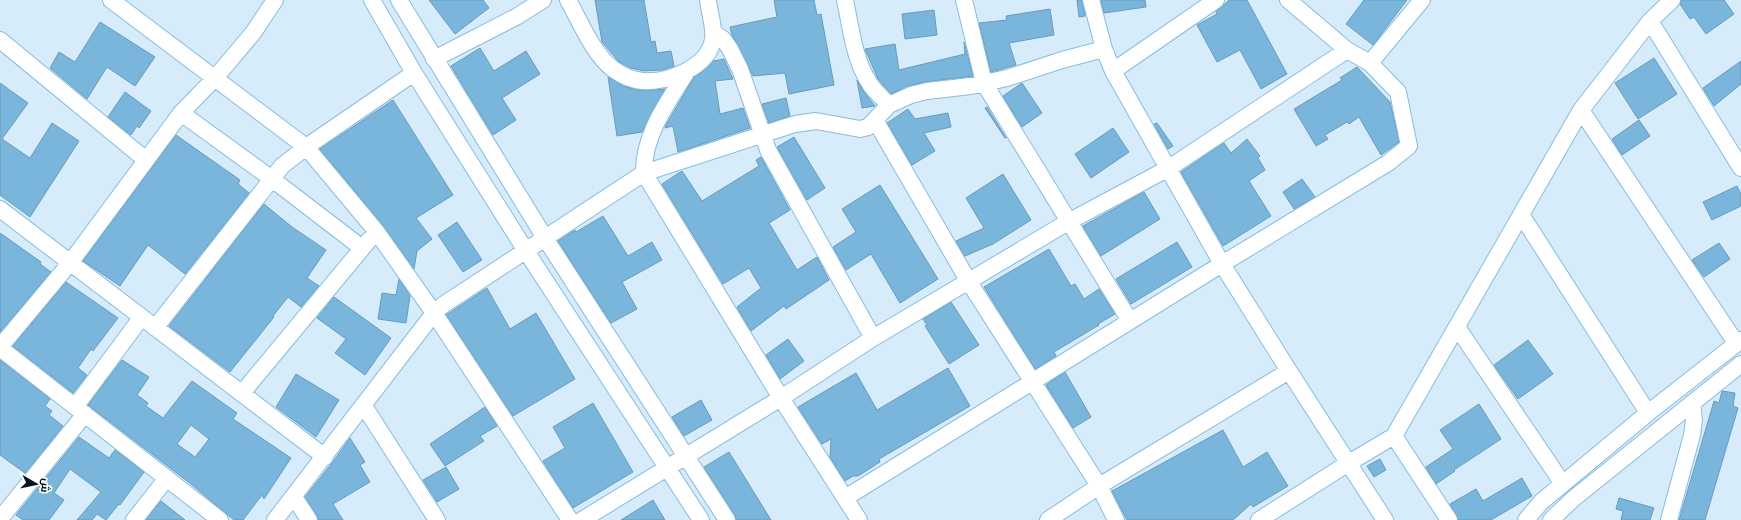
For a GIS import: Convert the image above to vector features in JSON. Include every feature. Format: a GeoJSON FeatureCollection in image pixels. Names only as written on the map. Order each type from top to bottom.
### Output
{"type":"FeatureCollection","features":[{"type":"Feature","properties":{"kind":"street"},"geometry":{"type":"LineString","coordinates":[[111,0],[306,147],[376,231],[434,314],[570,520]]}},
{"type":"Feature","properties":{"kind":"street"},"geometry":{"type":"LineString","coordinates":[[220,520],[0,347],[70,263],[181,113],[215,78],[253,33],[274,0]]}},
{"type":"Feature","properties":{"kind":"street"},"geometry":{"type":"LineString","coordinates":[[372,0],[414,74],[526,251],[701,520]]}},
{"type":"Feature","properties":{"kind":"street"},"geometry":{"type":"LineString","coordinates":[[398,0],[545,238],[727,520]]}},
{"type":"Feature","properties":{"kind":"street"},"geometry":{"type":"LineString","coordinates":[[434,59],[516,17],[543,0]]}},
{"type":"Feature","properties":{"kind":"street"},"geometry":{"type":"LineString","coordinates":[[568,0],[602,60],[613,69],[626,76],[642,81],[655,81],[686,73]]}},
{"type":"Feature","properties":{"kind":"street"},"geometry":{"type":"LineString","coordinates":[[708,0],[714,40],[707,55],[686,73],[667,102],[656,124],[644,158],[644,173],[781,398],[858,520]]}},
{"type":"Feature","properties":{"kind":"street"},"geometry":{"type":"LineString","coordinates":[[845,0],[858,57],[863,71],[870,85],[889,105]]}},
{"type":"Feature","properties":{"kind":"street"},"geometry":{"type":"LineString","coordinates":[[964,0],[984,83],[1130,321]]}},
{"type":"Feature","properties":{"kind":"street"},"geometry":{"type":"LineString","coordinates":[[1091,0],[1104,49],[1113,71],[1222,264],[1347,464],[1385,520]]}},
{"type":"Feature","properties":{"kind":"street"},"geometry":{"type":"LineString","coordinates":[[1113,71],[1216,0]]}},
{"type":"Feature","properties":{"kind":"street"},"geometry":{"type":"LineString","coordinates":[[845,498],[1222,264],[1388,163],[1409,146],[1398,92],[1370,63],[1347,50],[1288,0]]}},
{"type":"Feature","properties":{"kind":"street"},"geometry":{"type":"LineString","coordinates":[[1370,63],[1422,0]]}},
{"type":"Feature","properties":{"kind":"street"},"geometry":{"type":"LineString","coordinates":[[1259,520],[1394,436],[1522,216],[1581,110],[1650,21],[1672,0]]}},
{"type":"Feature","properties":{"kind":"street"},"geometry":{"type":"LineString","coordinates":[[1650,21],[1741,168]]}},
{"type":"Feature","properties":{"kind":"street"},"geometry":{"type":"LineString","coordinates":[[713,32],[723,39],[730,49],[740,69],[768,150],[873,338]]}},
{"type":"Feature","properties":{"kind":"street"},"geometry":{"type":"LineString","coordinates":[[0,40],[146,160]]}},
{"type":"Feature","properties":{"kind":"street"},"geometry":{"type":"LineString","coordinates":[[275,520],[434,314],[545,238],[644,173],[762,136],[794,124],[816,121],[860,129],[868,126],[889,105],[911,95],[927,91],[971,86],[1008,78],[1062,60],[1104,49]]}},
{"type":"Feature","properties":{"kind":"street"},"geometry":{"type":"LineString","coordinates":[[582,520],[781,398],[873,338],[1068,222],[1169,168],[1347,50]]}},
{"type":"Feature","properties":{"kind":"street"},"geometry":{"type":"LineString","coordinates":[[155,328],[282,166],[306,147],[414,74]]}},
{"type":"Feature","properties":{"kind":"street"},"geometry":{"type":"LineString","coordinates":[[1526,520],[1540,502],[1648,413],[1739,342],[1581,110]]}},
{"type":"Feature","properties":{"kind":"street"},"geometry":{"type":"LineString","coordinates":[[181,113],[272,179],[362,248]]}},
{"type":"Feature","properties":{"kind":"street"},"geometry":{"type":"LineString","coordinates":[[875,120],[969,282],[1099,486],[1116,520]]}},
{"type":"Feature","properties":{"kind":"street"},"geometry":{"type":"LineString","coordinates":[[0,209],[325,457]]}},
{"type":"Feature","properties":{"kind":"street"},"geometry":{"type":"LineString","coordinates":[[1522,216],[1648,413]]}},
{"type":"Feature","properties":{"kind":"street"},"geometry":{"type":"LineString","coordinates":[[242,393],[376,231]]}},
{"type":"Feature","properties":{"kind":"street"},"geometry":{"type":"LineString","coordinates":[[0,519],[80,410],[141,318]]}},
{"type":"Feature","properties":{"kind":"street"},"geometry":{"type":"LineString","coordinates":[[1457,327],[1563,484]]}},
{"type":"Feature","properties":{"kind":"street"},"geometry":{"type":"LineString","coordinates":[[1551,520],[1579,494],[1741,364]]}},
{"type":"Feature","properties":{"kind":"street"},"geometry":{"type":"LineString","coordinates":[[1048,520],[1099,486],[1289,371]]}},
{"type":"Feature","properties":{"kind":"street"},"geometry":{"type":"LineString","coordinates":[[1669,520],[1692,435],[1694,420],[1692,403]]}},
{"type":"Feature","properties":{"kind":"street"},"geometry":{"type":"LineString","coordinates":[[364,406],[437,520]]}},
{"type":"Feature","properties":{"kind":"street"},"geometry":{"type":"LineString","coordinates":[[1394,436],[1449,520]]}},
{"type":"Feature","properties":{"kind":"street"},"geometry":{"type":"LineString","coordinates":[[134,520],[167,478]]}},
{"type":"Feature","properties":{"kind":"street"},"geometry":{"type":"LineString","coordinates":[[294,496],[309,520]]}},
{"type":"Feature","properties":{"kind":"building"},"geometry":{"type":"Polygon","coordinates":[[[429,0],[483,0],[489,8],[455,34],[429,0]]]}},
{"type":"Feature","properties":{"kind":"building"},"geometry":{"type":"Polygon","coordinates":[[[595,0],[644,0],[651,42],[655,41],[657,53],[671,51],[674,66],[662,70],[644,71],[631,68],[619,62],[602,42],[595,0]]]}},
{"type":"Feature","properties":{"kind":"building"},"geometry":{"type":"Polygon","coordinates":[[[774,0],[814,0],[817,15],[821,14],[834,85],[789,94],[785,73],[753,76],[732,35],[730,27],[777,17],[774,0]]]}},
{"type":"Feature","properties":{"kind":"building"},"geometry":{"type":"Polygon","coordinates":[[[1077,0],[1082,0],[1085,16],[1079,17],[1077,0]]]}},
{"type":"Feature","properties":{"kind":"building"},"geometry":{"type":"Polygon","coordinates":[[[1101,0],[1145,0],[1146,7],[1104,13],[1101,0]]]}},
{"type":"Feature","properties":{"kind":"building"},"geometry":{"type":"Polygon","coordinates":[[[1229,0],[1247,0],[1287,74],[1261,89],[1240,50],[1217,62],[1197,25],[1217,14],[1216,12],[1229,0]]]}},
{"type":"Feature","properties":{"kind":"building"},"geometry":{"type":"Polygon","coordinates":[[[1364,0],[1407,0],[1373,45],[1346,24],[1364,0]]]}},
{"type":"Feature","properties":{"kind":"building"},"geometry":{"type":"Polygon","coordinates":[[[1681,0],[1724,0],[1734,14],[1706,34],[1694,17],[1690,19],[1680,4],[1681,0]]]}},
{"type":"Feature","properties":{"kind":"building"},"geometry":{"type":"Polygon","coordinates":[[[1050,9],[1054,35],[1009,43],[1016,65],[991,72],[979,23],[1007,20],[1006,16],[1050,9]]]}},
{"type":"Feature","properties":{"kind":"building"},"geometry":{"type":"Polygon","coordinates":[[[934,10],[937,35],[905,39],[902,14],[934,10]]]}},
{"type":"Feature","properties":{"kind":"building"},"geometry":{"type":"Polygon","coordinates":[[[100,22],[155,57],[135,86],[107,67],[87,99],[50,68],[59,52],[75,62],[100,22]]]}},
{"type":"Feature","properties":{"kind":"building"},"geometry":{"type":"Polygon","coordinates":[[[964,42],[973,76],[925,82],[907,86],[891,94],[878,79],[865,49],[895,44],[899,70],[965,54],[964,42]]]}},
{"type":"Feature","properties":{"kind":"building"},"geometry":{"type":"Polygon","coordinates":[[[480,48],[494,71],[526,51],[540,74],[502,98],[516,120],[493,135],[451,66],[480,48]]]}},
{"type":"Feature","properties":{"kind":"building"},"geometry":{"type":"Polygon","coordinates":[[[1654,58],[1677,94],[1638,119],[1615,83],[1654,58]]]}},
{"type":"Feature","properties":{"kind":"building"},"geometry":{"type":"Polygon","coordinates":[[[724,59],[733,79],[715,81],[720,114],[743,108],[750,128],[678,152],[673,126],[665,128],[666,125],[694,77],[702,72],[713,61],[724,59]]]}},
{"type":"Feature","properties":{"kind":"building"},"geometry":{"type":"Polygon","coordinates":[[[1741,61],[1741,84],[1714,106],[1703,88],[1741,61]]]}},
{"type":"Feature","properties":{"kind":"building"},"geometry":{"type":"Polygon","coordinates":[[[1357,67],[1390,102],[1399,142],[1381,155],[1359,117],[1349,124],[1347,122],[1325,135],[1328,139],[1316,146],[1294,109],[1342,80],[1340,78],[1357,67]]]}},
{"type":"Feature","properties":{"kind":"building"},"geometry":{"type":"Polygon","coordinates":[[[608,77],[623,86],[637,90],[665,89],[642,132],[617,136],[608,77]]]}},
{"type":"Feature","properties":{"kind":"building"},"geometry":{"type":"Polygon","coordinates":[[[857,80],[864,92],[875,106],[862,108],[857,80]]]}},
{"type":"Feature","properties":{"kind":"building"},"geometry":{"type":"Polygon","coordinates":[[[0,83],[28,103],[2,139],[30,158],[52,123],[79,141],[30,217],[0,195],[0,83]]]}},
{"type":"Feature","properties":{"kind":"building"},"geometry":{"type":"Polygon","coordinates":[[[1022,83],[1042,113],[1022,127],[1003,96],[1022,83]]]}},
{"type":"Feature","properties":{"kind":"building"},"geometry":{"type":"Polygon","coordinates":[[[125,92],[151,111],[139,128],[137,126],[131,135],[108,117],[125,92]]]}},
{"type":"Feature","properties":{"kind":"building"},"geometry":{"type":"Polygon","coordinates":[[[786,98],[790,116],[769,123],[762,104],[786,98]]]}},
{"type":"Feature","properties":{"kind":"building"},"geometry":{"type":"Polygon","coordinates":[[[393,100],[453,195],[416,218],[432,239],[417,251],[414,269],[383,225],[320,149],[393,100]]]}},
{"type":"Feature","properties":{"kind":"building"},"geometry":{"type":"Polygon","coordinates":[[[987,107],[1006,138],[985,108],[987,107]]]}},
{"type":"Feature","properties":{"kind":"building"},"geometry":{"type":"Polygon","coordinates":[[[908,109],[915,119],[948,113],[951,127],[924,133],[935,151],[912,165],[887,123],[908,109]]]}},
{"type":"Feature","properties":{"kind":"building"},"geometry":{"type":"Polygon","coordinates":[[[1639,120],[1650,136],[1622,155],[1612,139],[1639,120]]]}},
{"type":"Feature","properties":{"kind":"building"},"geometry":{"type":"Polygon","coordinates":[[[1157,123],[1173,146],[1168,149],[1154,124],[1157,123]]]}},
{"type":"Feature","properties":{"kind":"building"},"geometry":{"type":"Polygon","coordinates":[[[1113,128],[1129,152],[1091,178],[1075,154],[1113,128]]]}},
{"type":"Feature","properties":{"kind":"building"},"geometry":{"type":"Polygon","coordinates":[[[176,135],[240,180],[238,184],[249,193],[185,274],[148,245],[120,286],[83,261],[176,135]]]}},
{"type":"Feature","properties":{"kind":"building"},"geometry":{"type":"Polygon","coordinates":[[[794,137],[825,188],[807,200],[777,147],[794,137]]]}},
{"type":"Feature","properties":{"kind":"building"},"geometry":{"type":"Polygon","coordinates":[[[1247,139],[1260,156],[1258,158],[1265,170],[1249,181],[1271,216],[1223,246],[1181,172],[1224,143],[1231,153],[1247,139]]]}},
{"type":"Feature","properties":{"kind":"building"},"geometry":{"type":"Polygon","coordinates":[[[761,157],[790,210],[769,223],[797,270],[817,257],[829,280],[786,309],[784,306],[751,331],[737,307],[761,288],[749,268],[723,284],[662,184],[682,171],[702,201],[759,166],[756,160],[761,157]]]}},
{"type":"Feature","properties":{"kind":"building"},"geometry":{"type":"Polygon","coordinates":[[[1003,174],[1031,220],[993,244],[965,256],[956,241],[984,228],[966,198],[1003,174]]]}},
{"type":"Feature","properties":{"kind":"building"},"geometry":{"type":"Polygon","coordinates":[[[1302,179],[1315,197],[1294,209],[1283,192],[1302,179]]]}},
{"type":"Feature","properties":{"kind":"building"},"geometry":{"type":"Polygon","coordinates":[[[880,185],[938,279],[900,303],[871,254],[846,270],[833,247],[856,232],[842,209],[880,185]]]}},
{"type":"Feature","properties":{"kind":"building"},"geometry":{"type":"Polygon","coordinates":[[[1737,186],[1741,194],[1741,206],[1712,220],[1703,202],[1737,186]]]}},
{"type":"Feature","properties":{"kind":"building"},"geometry":{"type":"Polygon","coordinates":[[[1144,192],[1160,219],[1101,256],[1083,226],[1144,192]]]}},
{"type":"Feature","properties":{"kind":"building"},"geometry":{"type":"Polygon","coordinates":[[[264,204],[292,227],[326,250],[307,278],[319,286],[301,307],[288,297],[230,372],[169,326],[264,204]]]}},
{"type":"Feature","properties":{"kind":"building"},"geometry":{"type":"Polygon","coordinates":[[[603,216],[628,256],[652,242],[662,260],[622,282],[637,309],[611,323],[558,241],[575,230],[576,232],[603,216]]]}},
{"type":"Feature","properties":{"kind":"building"},"geometry":{"type":"Polygon","coordinates":[[[457,222],[482,260],[463,272],[438,235],[457,222]]]}},
{"type":"Feature","properties":{"kind":"building"},"geometry":{"type":"Polygon","coordinates":[[[0,233],[41,262],[40,264],[51,272],[0,332],[0,233]]]}},
{"type":"Feature","properties":{"kind":"building"},"geometry":{"type":"Polygon","coordinates":[[[1177,242],[1192,267],[1131,304],[1116,279],[1177,242]]]}},
{"type":"Feature","properties":{"kind":"building"},"geometry":{"type":"Polygon","coordinates":[[[1719,243],[1730,259],[1704,277],[1692,260],[1719,243]]]}},
{"type":"Feature","properties":{"kind":"building"},"geometry":{"type":"Polygon","coordinates":[[[1049,249],[1071,286],[1075,284],[1084,299],[1099,289],[1115,314],[1054,352],[1056,356],[1035,369],[984,287],[1049,249]]]}},
{"type":"Feature","properties":{"kind":"building"},"geometry":{"type":"Polygon","coordinates":[[[399,279],[410,296],[406,323],[378,319],[382,293],[396,295],[399,279]]]}},
{"type":"Feature","properties":{"kind":"building"},"geometry":{"type":"Polygon","coordinates":[[[66,282],[118,318],[93,351],[91,349],[78,368],[87,375],[73,393],[13,346],[66,282]]]}},
{"type":"Feature","properties":{"kind":"building"},"geometry":{"type":"Polygon","coordinates":[[[487,288],[510,329],[536,313],[575,379],[513,416],[446,315],[487,288]]]}},
{"type":"Feature","properties":{"kind":"building"},"geometry":{"type":"Polygon","coordinates":[[[334,297],[391,338],[365,375],[335,353],[346,339],[317,318],[334,297]]]}},
{"type":"Feature","properties":{"kind":"building"},"geometry":{"type":"Polygon","coordinates":[[[951,302],[979,345],[949,364],[925,326],[927,325],[923,319],[951,302]]]}},
{"type":"Feature","properties":{"kind":"building"},"geometry":{"type":"Polygon","coordinates":[[[788,339],[804,361],[780,379],[766,355],[788,339]]]}},
{"type":"Feature","properties":{"kind":"building"},"geometry":{"type":"Polygon","coordinates":[[[1528,340],[1553,374],[1518,399],[1494,365],[1528,340]]]}},
{"type":"Feature","properties":{"kind":"building"},"geometry":{"type":"Polygon","coordinates":[[[0,360],[50,399],[45,406],[52,411],[49,415],[63,426],[25,473],[0,455],[0,360]]]}},
{"type":"Feature","properties":{"kind":"building"},"geometry":{"type":"Polygon","coordinates":[[[122,360],[149,377],[137,395],[148,403],[146,406],[163,418],[192,381],[237,413],[233,419],[291,458],[264,499],[262,495],[243,520],[234,520],[191,484],[88,405],[122,360]],[[191,425],[177,444],[195,457],[209,439],[191,425]]]}},
{"type":"Feature","properties":{"kind":"building"},"geometry":{"type":"Polygon","coordinates":[[[948,368],[970,406],[879,459],[880,462],[858,476],[853,476],[845,481],[830,457],[831,439],[822,444],[798,407],[856,373],[877,410],[948,368]]]}},
{"type":"Feature","properties":{"kind":"building"},"geometry":{"type":"Polygon","coordinates":[[[1065,372],[1091,417],[1073,428],[1046,385],[1065,372]]]}},
{"type":"Feature","properties":{"kind":"building"},"geometry":{"type":"Polygon","coordinates":[[[296,374],[339,400],[316,437],[276,407],[296,374]]]}},
{"type":"Feature","properties":{"kind":"building"},"geometry":{"type":"Polygon","coordinates":[[[1722,391],[1735,393],[1733,406],[1738,408],[1705,520],[1679,520],[1714,401],[1719,403],[1722,391]]]}},
{"type":"Feature","properties":{"kind":"building"},"geometry":{"type":"Polygon","coordinates":[[[701,400],[712,420],[684,436],[672,417],[701,400]]]}},
{"type":"Feature","properties":{"kind":"building"},"geometry":{"type":"Polygon","coordinates":[[[593,403],[633,472],[573,508],[543,461],[565,448],[553,427],[593,403]]]}},
{"type":"Feature","properties":{"kind":"building"},"geometry":{"type":"Polygon","coordinates":[[[1479,404],[1501,439],[1454,470],[1455,471],[1436,484],[1426,467],[1453,449],[1440,430],[1479,404]]]}},
{"type":"Feature","properties":{"kind":"building"},"geometry":{"type":"Polygon","coordinates":[[[485,407],[497,426],[480,436],[484,441],[445,466],[430,444],[485,407]]]}},
{"type":"Feature","properties":{"kind":"building"},"geometry":{"type":"Polygon","coordinates":[[[1223,430],[1243,467],[1267,452],[1288,486],[1253,507],[1251,504],[1233,520],[1127,520],[1112,491],[1223,430]]]}},
{"type":"Feature","properties":{"kind":"building"},"geometry":{"type":"Polygon","coordinates":[[[79,437],[109,458],[115,450],[144,472],[120,505],[119,504],[106,520],[97,514],[92,520],[77,520],[101,492],[70,469],[54,493],[64,500],[49,520],[23,520],[16,515],[79,437]]]}},
{"type":"Feature","properties":{"kind":"building"},"geometry":{"type":"Polygon","coordinates":[[[350,438],[365,462],[360,465],[370,482],[333,504],[343,520],[318,520],[317,515],[305,497],[350,438]]]}},
{"type":"Feature","properties":{"kind":"building"},"geometry":{"type":"Polygon","coordinates":[[[729,452],[771,520],[736,520],[735,515],[704,467],[729,452]]]}},
{"type":"Feature","properties":{"kind":"building"},"geometry":{"type":"Polygon","coordinates":[[[1380,459],[1386,470],[1374,477],[1367,466],[1380,459]]]}},
{"type":"Feature","properties":{"kind":"building"},"geometry":{"type":"Polygon","coordinates":[[[446,467],[459,489],[437,502],[423,480],[446,467]]]}},
{"type":"Feature","properties":{"kind":"building"},"geometry":{"type":"Polygon","coordinates":[[[1522,478],[1532,496],[1491,520],[1458,520],[1450,504],[1476,489],[1483,501],[1522,478]]]}},
{"type":"Feature","properties":{"kind":"building"},"geometry":{"type":"Polygon","coordinates":[[[1619,498],[1654,508],[1650,520],[1621,520],[1623,511],[1616,509],[1619,498]]]}},
{"type":"Feature","properties":{"kind":"building"},"geometry":{"type":"Polygon","coordinates":[[[653,500],[665,520],[621,520],[653,500]]]}},
{"type":"Feature","properties":{"kind":"building"},"geometry":{"type":"Polygon","coordinates":[[[161,501],[185,520],[146,520],[161,501]]]}}]}
